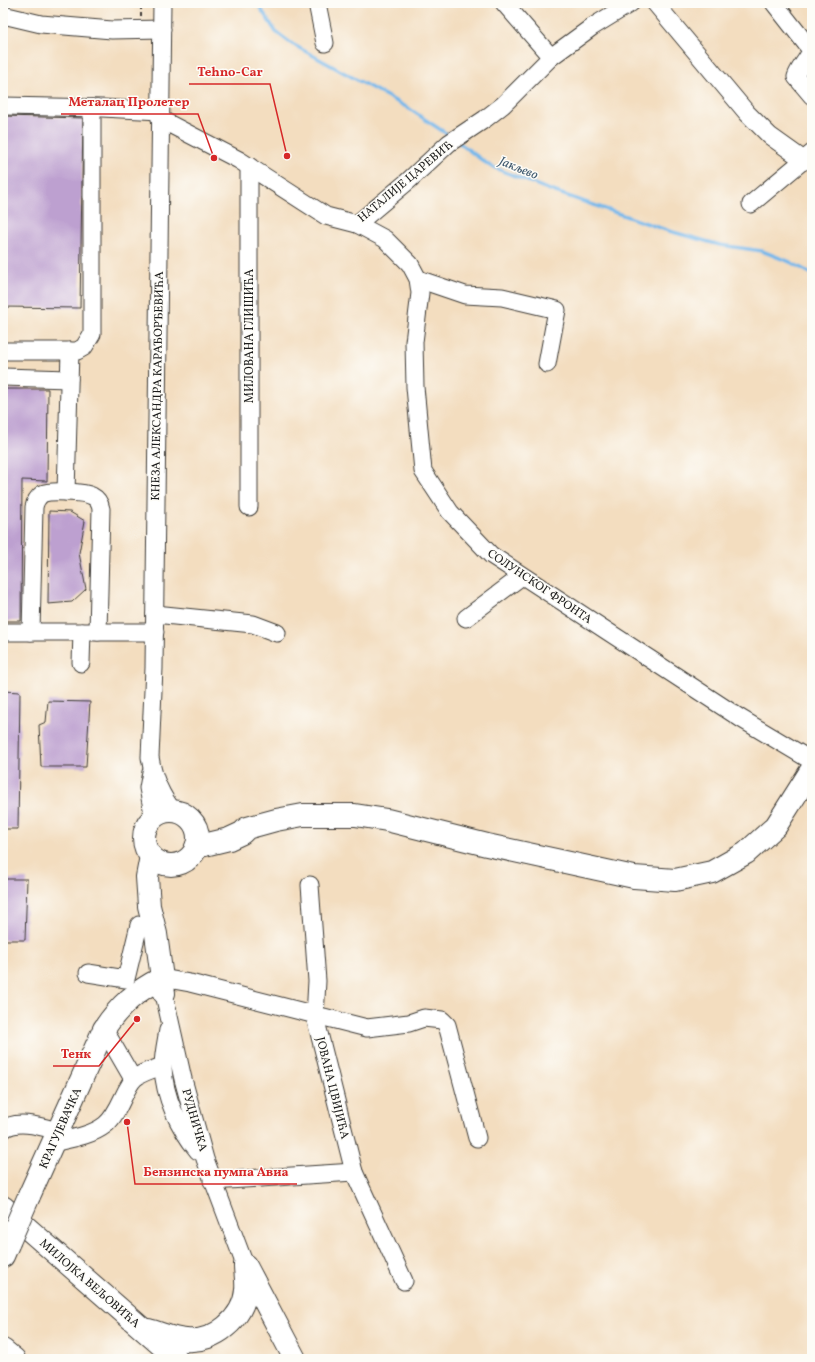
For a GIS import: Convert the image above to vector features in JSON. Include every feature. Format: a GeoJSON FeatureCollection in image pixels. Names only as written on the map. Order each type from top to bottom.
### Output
{"type":"FeatureCollection","features":[{"type":"Feature","properties":{"kind":"main road"},"geometry":{"type":"LineString","coordinates":[[196,838],[229,839],[242,833],[247,828],[302,815],[338,814],[369,816],[487,845],[626,875],[675,880],[712,872],[746,853],[776,826],[812,769]]}},
{"type":"Feature","properties":{"kind":"main road"},"geometry":{"type":"LineString","coordinates":[[164,815],[187,817],[196,838],[187,859],[172,865],[157,861],[151,856],[146,849],[145,832],[148,824],[164,815]]}},
{"type":"Feature","properties":{"kind":"main road"},"geometry":{"type":"LineString","coordinates":[[151,856],[148,872],[147,893],[153,925],[151,936],[163,986]]}},
{"type":"Feature","properties":{"kind":"main road"},"geometry":{"type":"LineString","coordinates":[[151,936],[159,923],[160,894],[162,885],[172,865]]}},
{"type":"Feature","properties":{"kind":"main road","name":"КРАГУЈЕВАЧКА"},"geometry":{"type":"LineString","coordinates":[[6,1249],[104,1029],[124,1004],[163,986]]}},
{"type":"Feature","properties":{"kind":"main road","name":"МИЛОЈКА ВЕЉОВИЋА"},"geometry":{"type":"LineString","coordinates":[[3,1207],[177,1359]]}},
{"type":"Feature","properties":{"kind":"main road"},"geometry":{"type":"LineString","coordinates":[[141,1328],[187,1340],[202,1338],[217,1333],[231,1323],[242,1304],[246,1290],[245,1265]]}},
{"type":"Feature","properties":{"kind":"main road"},"geometry":{"type":"LineString","coordinates":[[245,1265],[295,1359]]}},
{"type":"Feature","properties":{"kind":"main road"},"geometry":{"type":"LineString","coordinates":[[141,1328],[161,1359]]}},
{"type":"Feature","properties":{"kind":"main road"},"geometry":{"type":"LineString","coordinates":[[3,1350],[14,1359]]}},
{"type":"Feature","properties":{"kind":"street","name":"КНЕЗА АЛЕКСАНДРА КАРАЂОРЂЕВИЋА"},"geometry":{"type":"LineString","coordinates":[[162,3],[155,632],[150,757],[152,770],[163,798],[164,815]]}},
{"type":"Feature","properties":{"kind":"street"},"geometry":{"type":"LineString","coordinates":[[317,3],[325,44]]}},
{"type":"Feature","properties":{"kind":"street"},"geometry":{"type":"LineString","coordinates":[[504,3],[551,57]]}},
{"type":"Feature","properties":{"kind":"street","name":"НАТАЛИЈЕ ЦАРЕВИЋ"},"geometry":{"type":"LineString","coordinates":[[160,115],[249,166],[326,216],[357,224],[455,139],[503,105],[551,57],[592,27],[631,3]]}},
{"type":"Feature","properties":{"kind":"street"},"geometry":{"type":"LineString","coordinates":[[655,3],[747,114],[770,136],[808,157],[751,204]]}},
{"type":"Feature","properties":{"kind":"street"},"geometry":{"type":"LineString","coordinates":[[774,3],[811,50],[809,56],[798,71],[796,78],[812,96]]}},
{"type":"Feature","properties":{"kind":"street"},"geometry":{"type":"LineString","coordinates":[[3,15],[41,24],[112,30],[162,28]]}},
{"type":"Feature","properties":{"kind":"street"},"geometry":{"type":"LineString","coordinates":[[3,106],[92,108],[160,115]]}},
{"type":"Feature","properties":{"kind":"street"},"geometry":{"type":"LineString","coordinates":[[3,351],[77,351],[84,347],[92,334],[92,108]]}},
{"type":"Feature","properties":{"kind":"street","name":"МИЛОВАНА ГЛИШИЋА"},"geometry":{"type":"LineString","coordinates":[[249,166],[249,507]]}},
{"type":"Feature","properties":{"kind":"street","name":"СОЛУНСКОГ ФРОНТА"},"geometry":{"type":"LineString","coordinates":[[357,224],[385,239],[410,264],[418,279],[420,293],[414,342],[415,387],[423,471],[450,512],[491,555],[740,718],[812,761]]}},
{"type":"Feature","properties":{"kind":"street"},"geometry":{"type":"LineString","coordinates":[[418,279],[465,295],[502,297],[557,310],[547,364]]}},
{"type":"Feature","properties":{"kind":"street"},"geometry":{"type":"LineString","coordinates":[[66,492],[70,351]]}},
{"type":"Feature","properties":{"kind":"street"},"geometry":{"type":"LineString","coordinates":[[3,376],[69,378]]}},
{"type":"Feature","properties":{"kind":"street"},"geometry":{"type":"LineString","coordinates":[[30,632],[34,507],[39,497],[45,493],[66,492],[93,497],[97,500],[101,509],[90,632],[81,663]]}},
{"type":"Feature","properties":{"kind":"street"},"geometry":{"type":"LineString","coordinates":[[466,618],[522,576]]}},
{"type":"Feature","properties":{"kind":"street"},"geometry":{"type":"LineString","coordinates":[[155,614],[253,624],[277,633]]}},
{"type":"Feature","properties":{"kind":"street"},"geometry":{"type":"LineString","coordinates":[[3,632],[155,632]]}},
{"type":"Feature","properties":{"kind":"street","name":"ЈОВАНА ЦВИЈИЋА"},"geometry":{"type":"LineString","coordinates":[[310,885],[317,981],[315,1017],[354,1172],[404,1281]]}},
{"type":"Feature","properties":{"kind":"street"},"geometry":{"type":"LineString","coordinates":[[88,973],[126,979],[134,949],[151,936]]}},
{"type":"Feature","properties":{"kind":"street"},"geometry":{"type":"LineString","coordinates":[[134,949],[151,936]]}},
{"type":"Feature","properties":{"kind":"street"},"geometry":{"type":"LineString","coordinates":[[163,986],[197,985],[315,1017],[367,1028],[409,1023],[424,1018],[442,1020],[447,1025],[477,1138]]}},
{"type":"Feature","properties":{"kind":"street","name":"РУДНИЧКА"},"geometry":{"type":"LineString","coordinates":[[163,986],[183,1079],[205,1159],[212,1181],[245,1265]]}},
{"type":"Feature","properties":{"kind":"street"},"geometry":{"type":"LineString","coordinates":[[170,1018],[163,1066],[166,1087],[175,1112],[187,1134],[205,1159]]}},
{"type":"Feature","properties":{"kind":"street"},"geometry":{"type":"LineString","coordinates":[[104,1029],[133,1079]]}},
{"type":"Feature","properties":{"kind":"street"},"geometry":{"type":"LineString","coordinates":[[3,1130],[10,1125],[18,1124],[55,1137],[96,1130],[104,1126],[118,1110],[133,1079],[144,1072],[163,1066]]}},
{"type":"Feature","properties":{"kind":"street"},"geometry":{"type":"LineString","coordinates":[[212,1181],[354,1172]]}},
{"type":"Feature","properties":{"kind":"building"},"geometry":{"type":"Polygon","coordinates":[[[3,116],[83,118],[80,308],[3,307],[3,116]]]}},
{"type":"Feature","properties":{"kind":"building"},"geometry":{"type":"Polygon","coordinates":[[[3,389],[48,389],[47,481],[22,480],[21,621],[3,621],[3,389]]]}},
{"type":"Feature","properties":{"kind":"building"},"geometry":{"type":"Polygon","coordinates":[[[49,511],[70,512],[85,521],[79,553],[86,589],[72,602],[48,604],[49,511]]]}},
{"type":"Feature","properties":{"kind":"building"},"geometry":{"type":"Polygon","coordinates":[[[3,691],[20,692],[18,829],[3,829],[3,691]]]}},
{"type":"Feature","properties":{"kind":"building"},"geometry":{"type":"Polygon","coordinates":[[[48,701],[90,702],[86,767],[41,767],[39,725],[46,722],[48,701]]]}},
{"type":"Feature","properties":{"kind":"building"},"geometry":{"type":"Polygon","coordinates":[[[4,879],[27,879],[25,940],[3,940],[4,879]]]}},
{"type":"Feature","properties":{"kind":"waterway","name":"Јакљево"},"geometry":{"type":"LineString","coordinates":[[257,3],[276,32],[292,44],[408,108],[450,136]]}},
{"type":"Feature","properties":{"kind":"waterway","name":"Јакљево"},"geometry":{"type":"LineString","coordinates":[[458,142],[490,166],[547,189],[669,231],[720,245],[762,251],[790,262],[812,274]]}},
{"type":"Feature","properties":{"kind":"place","name":"Tehno-Car"},"geometry":{"type":"Point","coordinates":[287,156]}},
{"type":"Feature","properties":{"kind":"place","name":"Металац Пролетер"},"geometry":{"type":"Point","coordinates":[214,158]}},
{"type":"Feature","properties":{"kind":"place","name":"Тенк"},"geometry":{"type":"Point","coordinates":[137,1019]}},
{"type":"Feature","properties":{"kind":"place","name":"Бензинска пумпа Авиа"},"geometry":{"type":"Point","coordinates":[127,1122]}}]}
